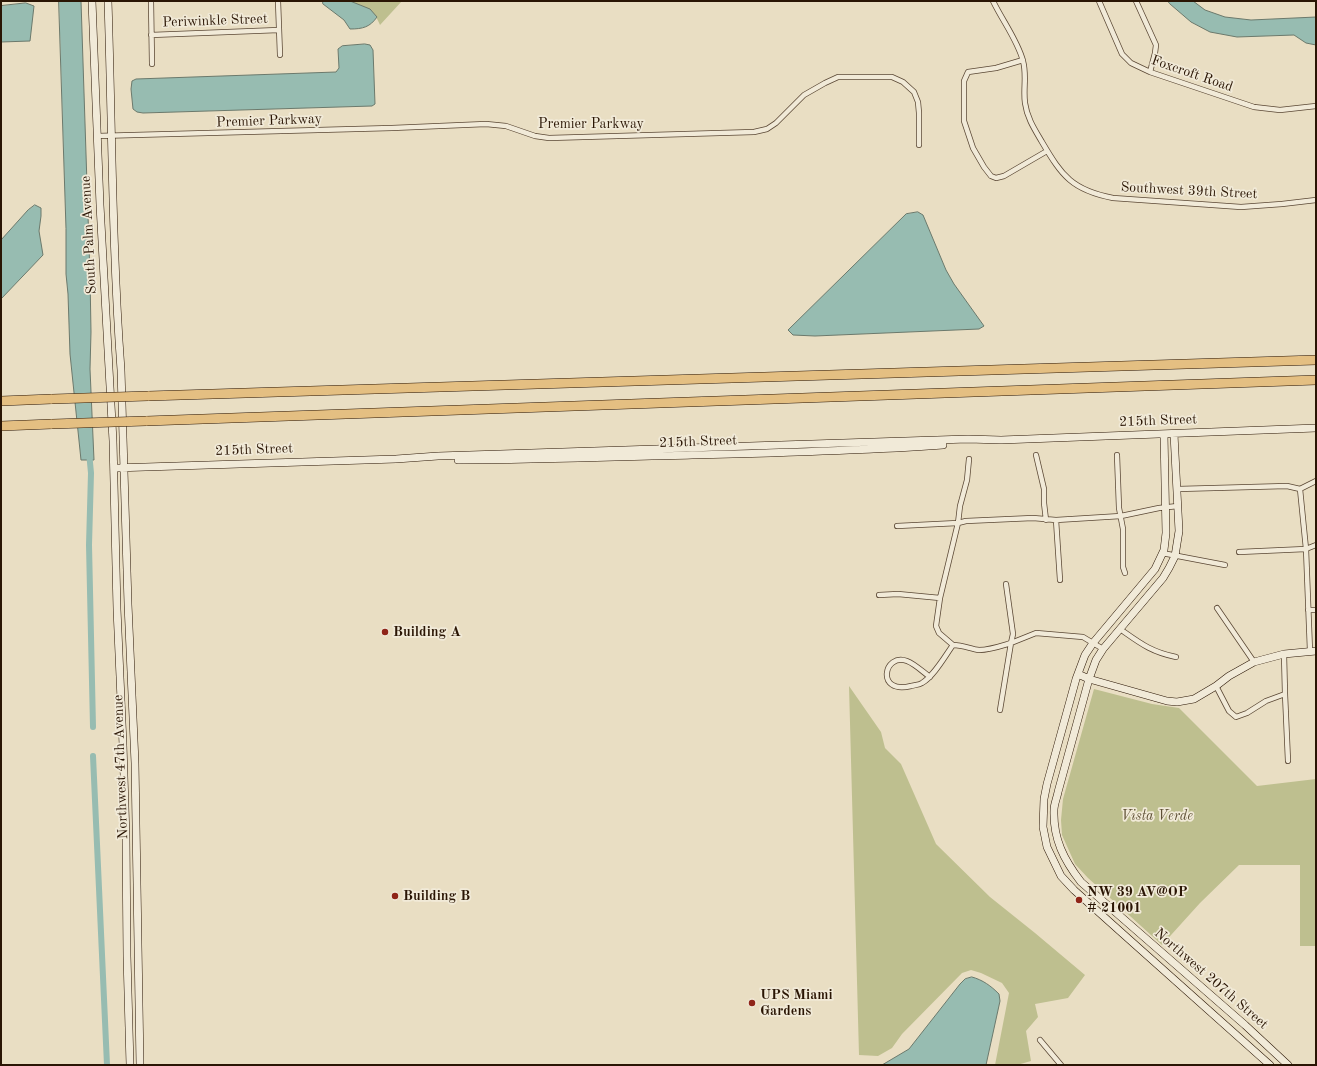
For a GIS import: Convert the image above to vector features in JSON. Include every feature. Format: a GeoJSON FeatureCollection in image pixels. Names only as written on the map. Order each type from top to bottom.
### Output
{"type":"FeatureCollection","features":[{"type":"Feature","properties":{"kind":"highway"},"geometry":{"type":"LineString","coordinates":[[1,401],[1316,360]]}},
{"type":"Feature","properties":{"kind":"highway"},"geometry":{"type":"LineString","coordinates":[[1,426],[1316,380]]}},
{"type":"Feature","properties":{"kind":"street","name":"South Palm Avenue"},"geometry":{"type":"LineString","coordinates":[[92,1],[100,205],[114,468]]}},
{"type":"Feature","properties":{"kind":"street","name":"South Palm Avenue"},"geometry":{"type":"LineString","coordinates":[[108,1],[124,468]]}},
{"type":"Feature","properties":{"kind":"street"},"geometry":{"type":"LineString","coordinates":[[151,1],[152,64]]}},
{"type":"Feature","properties":{"kind":"street"},"geometry":{"type":"LineString","coordinates":[[278,1],[280,55]]}},
{"type":"Feature","properties":{"kind":"street","name":"Southwest 39th Street"},"geometry":{"type":"LineString","coordinates":[[993,1],[1023,60],[1025,70],[1025,102],[1027,114],[1031,123],[1056,166],[1066,178],[1084,190],[1098,196],[1113,198],[1241,207],[1316,200]]}},
{"type":"Feature","properties":{"kind":"street","name":"Foxcroft Road"},"geometry":{"type":"LineString","coordinates":[[1099,1],[1122,54],[1131,63],[1150,72],[1254,107],[1280,110],[1316,106]]}},
{"type":"Feature","properties":{"kind":"street"},"geometry":{"type":"LineString","coordinates":[[1136,1],[1156,44],[1150,72]]}},
{"type":"Feature","properties":{"kind":"street","name":"Periwinkle Street"},"geometry":{"type":"LineString","coordinates":[[151,35],[279,30]]}},
{"type":"Feature","properties":{"kind":"street"},"geometry":{"type":"LineString","coordinates":[[1023,60],[996,68],[968,72],[964,81],[964,121],[973,148],[984,168],[991,176],[999,178],[1004,176],[1047,151]]}},
{"type":"Feature","properties":{"kind":"street","name":"Premier Parkway"},"geometry":{"type":"LineString","coordinates":[[97,136],[486,124],[506,126],[535,136],[549,138],[754,132],[767,129],[776,124],[804,95],[838,77],[892,77],[904,82],[914,92],[918,102],[919,144]]}},
{"type":"Feature","properties":{"kind":"street","name":"215th Street"},"geometry":{"type":"LineString","coordinates":[[114,468],[968,439],[1001,440],[1316,428]]}},
{"type":"Feature","properties":{"kind":"street","name":"Northwest 207th Street"},"geometry":{"type":"LineString","coordinates":[[1164,434],[1166,507],[1165,544],[1155,568],[1093,643],[1085,655],[1078,674],[1047,784],[1043,811],[1043,827],[1047,847],[1060,876],[1270,1065]]}},
{"type":"Feature","properties":{"kind":"street","name":"Northwest 207th Street"},"geometry":{"type":"LineString","coordinates":[[1174,434],[1179,531],[1175,556],[1163,578],[1103,649],[1096,660],[1089,679],[1054,809],[1055,827],[1060,849],[1069,866],[1081,882],[1245,1025],[1288,1065]]}},
{"type":"Feature","properties":{"kind":"street"},"geometry":{"type":"LineString","coordinates":[[1036,455],[1044,489],[1046,520]]}},
{"type":"Feature","properties":{"kind":"street"},"geometry":{"type":"LineString","coordinates":[[1117,455],[1116,472],[1119,508],[1123,529],[1123,568],[1125,573]]}},
{"type":"Feature","properties":{"kind":"street"},"geometry":{"type":"LineString","coordinates":[[969,459],[967,480],[940,598],[936,626],[939,633],[953,644],[963,645],[978,650],[1011,643],[1036,633],[1083,637],[1103,649]]}},
{"type":"Feature","properties":{"kind":"street","name":"Northwest 47th Avenue"},"geometry":{"type":"LineString","coordinates":[[114,468],[117,608],[123,744],[130,1065]]}},
{"type":"Feature","properties":{"kind":"street","name":"Northwest 47th Avenue"},"geometry":{"type":"LineString","coordinates":[[124,468],[137,838],[140,1065]]}},
{"type":"Feature","properties":{"kind":"street"},"geometry":{"type":"LineString","coordinates":[[1178,489],[1287,486],[1300,489],[1316,481]]}},
{"type":"Feature","properties":{"kind":"street"},"geometry":{"type":"LineString","coordinates":[[1078,674],[1089,679],[1167,701],[1177,702],[1194,699],[1216,686],[1229,676],[1254,662],[1284,654],[1313,651],[1308,610],[1306,549],[1300,489]]}},
{"type":"Feature","properties":{"kind":"street"},"geometry":{"type":"LineString","coordinates":[[897,526],[1033,518],[1056,520],[1121,516],[1178,506]]}},
{"type":"Feature","properties":{"kind":"street"},"geometry":{"type":"LineString","coordinates":[[1056,520],[1060,580]]}},
{"type":"Feature","properties":{"kind":"street"},"geometry":{"type":"LineString","coordinates":[[1239,552],[1306,549],[1316,545]]}},
{"type":"Feature","properties":{"kind":"street"},"geometry":{"type":"LineString","coordinates":[[1162,553],[1225,565]]}},
{"type":"Feature","properties":{"kind":"street"},"geometry":{"type":"LineString","coordinates":[[1000,710],[1013,634],[1006,584]]}},
{"type":"Feature","properties":{"kind":"street"},"geometry":{"type":"LineString","coordinates":[[879,595],[898,594],[940,598]]}},
{"type":"Feature","properties":{"kind":"street"},"geometry":{"type":"LineString","coordinates":[[1217,608],[1254,662]]}},
{"type":"Feature","properties":{"kind":"street"},"geometry":{"type":"LineString","coordinates":[[1308,610],[1316,610]]}},
{"type":"Feature","properties":{"kind":"street"},"geometry":{"type":"LineString","coordinates":[[1120,629],[1146,648],[1176,657]]}},
{"type":"Feature","properties":{"kind":"street"},"geometry":{"type":"LineString","coordinates":[[930,677],[908,661],[901,660],[895,661],[888,666],[886,674],[888,682],[895,687],[905,687],[922,683],[930,677],[953,644]]}},
{"type":"Feature","properties":{"kind":"street"},"geometry":{"type":"LineString","coordinates":[[1284,654],[1284,694],[1288,762]]}},
{"type":"Feature","properties":{"kind":"street"},"geometry":{"type":"LineString","coordinates":[[1216,686],[1229,711],[1236,717],[1266,701],[1284,694]]}},
{"type":"Feature","properties":{"kind":"street"},"geometry":{"type":"LineString","coordinates":[[1040,1040],[1061,1065]]}},
{"type":"Feature","properties":{"kind":"green space"},"geometry":{"type":"Polygon","coordinates":[[[350,1],[402,1],[380,25],[372,12],[365,7],[350,1]]]}},
{"type":"Feature","properties":{"kind":"green space"},"geometry":{"type":"Polygon","coordinates":[[[849,686],[881,732],[885,748],[901,764],[936,844],[990,897],[1085,975],[1068,998],[1035,1004],[1038,1017],[1026,1031],[1031,1061],[1017,1065],[995,1065],[1009,993],[1002,983],[971,970],[962,973],[902,1034],[892,1048],[878,1056],[859,1055],[849,686]]]}},
{"type":"Feature","properties":{"kind":"green space","name":"Vista Verde"},"geometry":{"type":"Polygon","coordinates":[[[1094,689],[1152,704],[1179,708],[1257,786],[1316,779],[1316,946],[1300,946],[1300,865],[1239,865],[1200,903],[1162,945],[1088,878],[1075,864],[1062,835],[1061,820],[1063,799],[1094,689]]]}},
{"type":"Feature","properties":{"kind":"water"},"geometry":{"type":"Polygon","coordinates":[[[59,1],[81,1],[90,276],[90,369],[94,460],[81,460],[70,354],[66,274],[59,1]]]}},
{"type":"Feature","properties":{"kind":"water"},"geometry":{"type":"Polygon","coordinates":[[[323,1],[350,1],[370,9],[377,17],[366,27],[350,29],[344,20],[323,4],[323,1]]]}},
{"type":"Feature","properties":{"kind":"water"},"geometry":{"type":"Polygon","coordinates":[[[1168,1],[1193,1],[1205,10],[1225,17],[1251,20],[1316,17],[1316,45],[1306,43],[1294,35],[1237,37],[1210,32],[1191,22],[1168,1]]]}},
{"type":"Feature","properties":{"kind":"water"},"geometry":{"type":"Polygon","coordinates":[[[26,3],[34,6],[30,41],[1,42],[1,6],[26,3]]]}},
{"type":"Feature","properties":{"kind":"water"},"geometry":{"type":"Polygon","coordinates":[[[370,45],[373,50],[375,104],[372,106],[143,113],[137,112],[133,109],[131,89],[132,81],[136,79],[336,72],[339,68],[338,49],[342,46],[370,45]]]}},
{"type":"Feature","properties":{"kind":"water"},"geometry":{"type":"Polygon","coordinates":[[[35,205],[41,208],[39,231],[43,255],[1,299],[1,240],[28,210],[35,205]]]}},
{"type":"Feature","properties":{"kind":"water"},"geometry":{"type":"Polygon","coordinates":[[[918,212],[923,215],[946,270],[954,284],[984,326],[979,329],[815,336],[793,335],[788,330],[906,214],[918,212]]]}},
{"type":"Feature","properties":{"kind":"water"},"geometry":{"type":"Polygon","coordinates":[[[972,977],[987,984],[999,994],[1000,1001],[986,1065],[882,1065],[909,1049],[960,984],[965,979],[972,977]]]}},
{"type":"Feature","properties":{"kind":"waterway"},"geometry":{"type":"LineString","coordinates":[[89,452],[91,473],[89,545],[93,727]]}},
{"type":"Feature","properties":{"kind":"waterway"},"geometry":{"type":"LineString","coordinates":[[93,756],[107,1065]]}},
{"type":"Feature","properties":{"kind":"place","name":"Building A"},"geometry":{"type":"Point","coordinates":[385,632]}},
{"type":"Feature","properties":{"kind":"place","name":"Building B"},"geometry":{"type":"Point","coordinates":[395,896]}},
{"type":"Feature","properties":{"kind":"place","name":"NW 39 AV@OP # 21001"},"geometry":{"type":"Point","coordinates":[1079,900]}},
{"type":"Feature","properties":{"kind":"place","name":"UPS Miami Gardens"},"geometry":{"type":"Point","coordinates":[752,1003]}}]}
